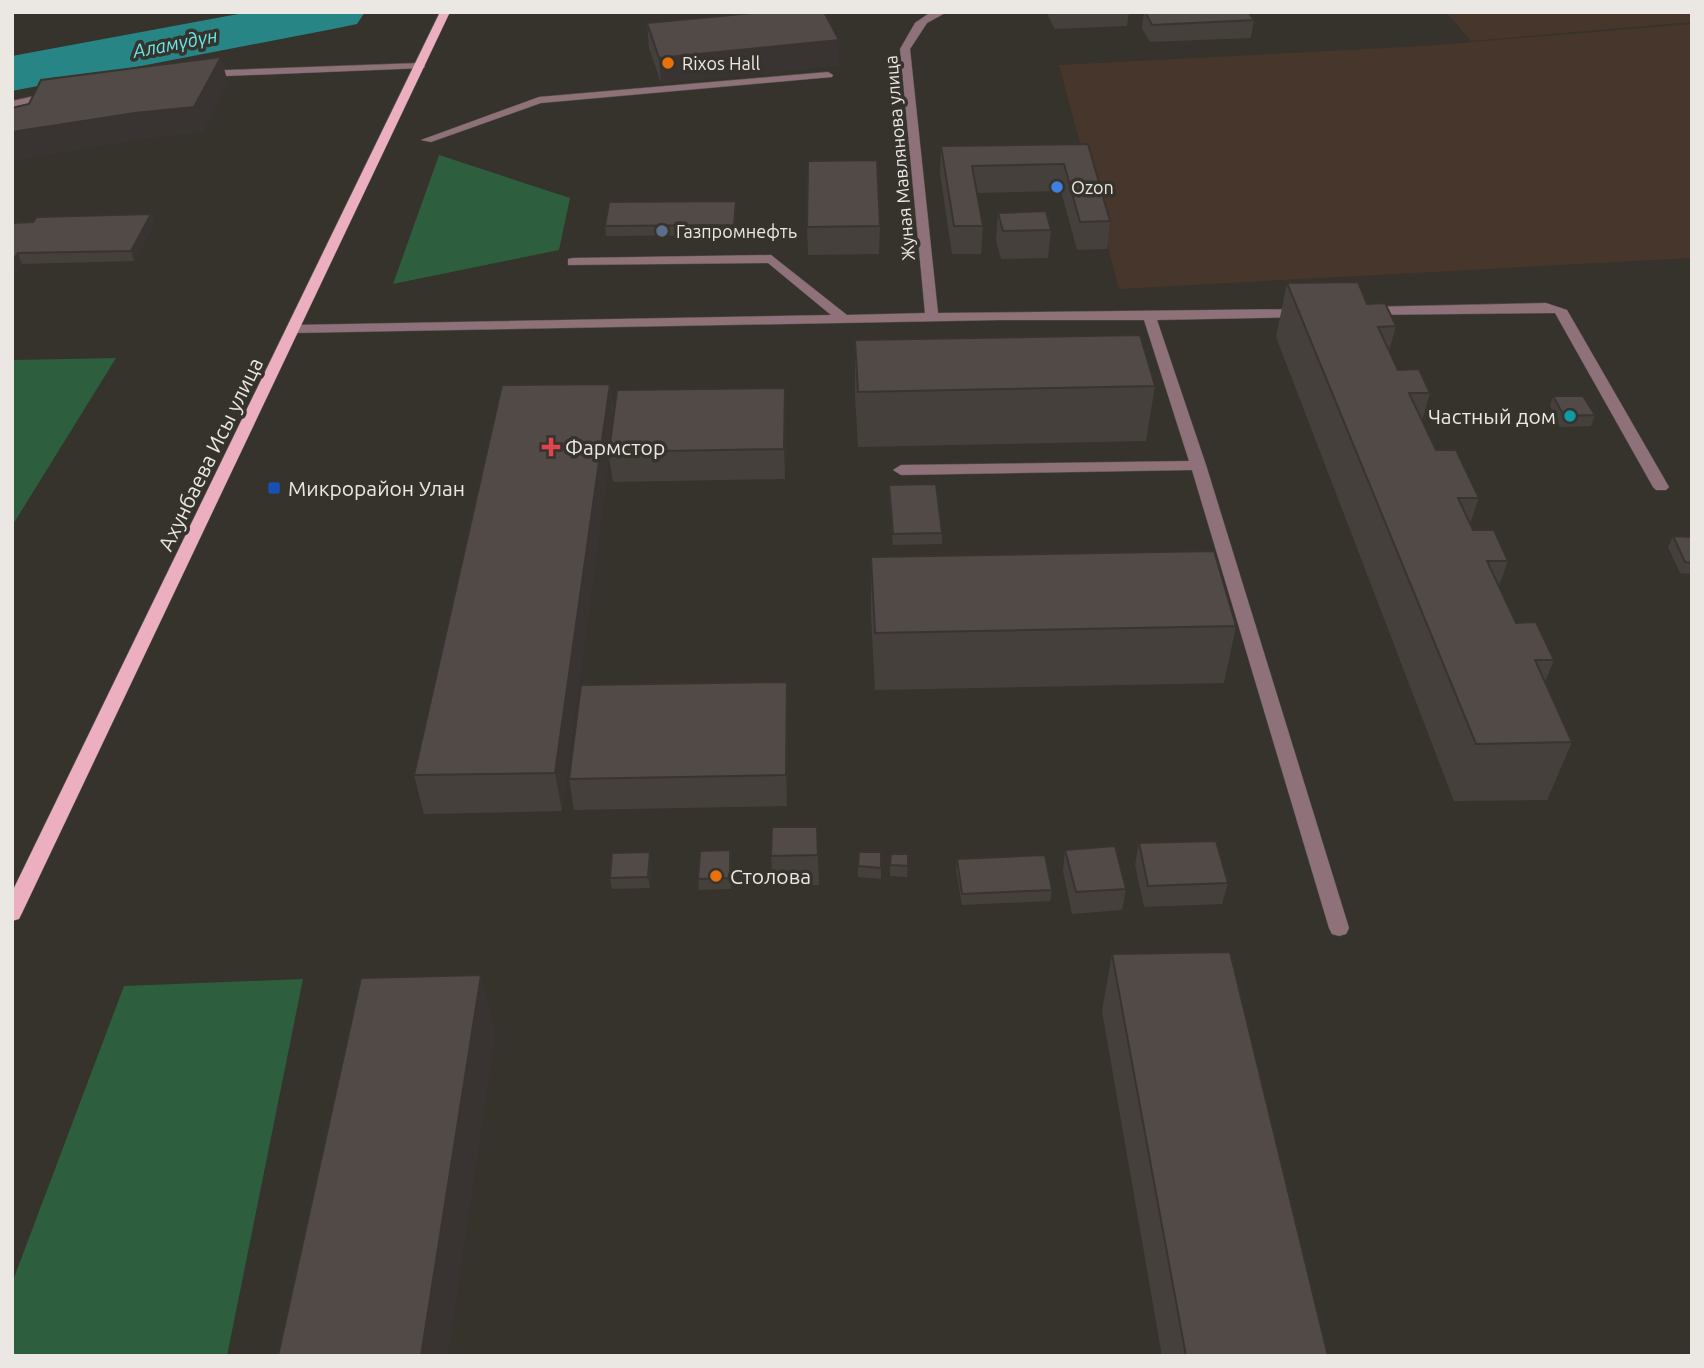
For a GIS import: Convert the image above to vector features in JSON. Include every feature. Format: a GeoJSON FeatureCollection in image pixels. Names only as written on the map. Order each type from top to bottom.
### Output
{"type":"FeatureCollection","features":[{"type":"Feature","properties":{"kind":"main road","name":"Ахунбаева Исы улица"},"geometry":{"type":"LineString","coordinates":[[12,913],[445,12]]}},
{"type":"Feature","properties":{"kind":"street","name":"Жуная Мавлянова улица"},"geometry":{"type":"LineString","coordinates":[[932,318],[905,49],[916,27],[930,15],[942,12]]}},
{"type":"Feature","properties":{"kind":"street"},"geometry":{"type":"LineString","coordinates":[[185,75],[422,61]]}},
{"type":"Feature","properties":{"kind":"street"},"geometry":{"type":"LineString","coordinates":[[427,141],[539,100],[828,75]]}},
{"type":"Feature","properties":{"kind":"street"},"geometry":{"type":"LineString","coordinates":[[12,104],[60,94]]}},
{"type":"Feature","properties":{"kind":"street"},"geometry":{"type":"LineString","coordinates":[[573,261],[771,259],[845,320]]}},
{"type":"Feature","properties":{"kind":"street"},"geometry":{"type":"LineString","coordinates":[[1354,311],[1546,307],[1560,310],[1661,487]]}},
{"type":"Feature","properties":{"kind":"street"},"geometry":{"type":"LineString","coordinates":[[294,329],[1313,312]]}},
{"type":"Feature","properties":{"kind":"street"},"geometry":{"type":"LineString","coordinates":[[1149,316],[1198,465],[1222,567],[1339,928]]}},
{"type":"Feature","properties":{"kind":"street"},"geometry":{"type":"LineString","coordinates":[[901,470],[1198,465]]}},
{"type":"Feature","properties":{"kind":"shaded area"},"geometry":{"type":"Polygon","coordinates":[[[1446,12],[1692,12],[1692,22],[1471,41],[1446,12]]]}},
{"type":"Feature","properties":{"kind":"shaded area"},"geometry":{"type":"Polygon","coordinates":[[[1692,24],[1692,258],[1119,289],[1059,65],[1423,46],[1692,24]]]}},
{"type":"Feature","properties":{"kind":"green space"},"geometry":{"type":"Polygon","coordinates":[[[439,155],[570,198],[559,250],[393,284],[439,155]]]}},
{"type":"Feature","properties":{"kind":"green space"},"geometry":{"type":"Polygon","coordinates":[[[116,358],[12,526],[12,360],[116,358]]]}},
{"type":"Feature","properties":{"kind":"green space"},"geometry":{"type":"Polygon","coordinates":[[[303,979],[227,1356],[12,1356],[12,1283],[124,986],[303,979]]]}},
{"type":"Feature","properties":{"kind":"building"},"geometry":{"type":"Polygon","coordinates":[[[763,12],[824,12],[839,40],[659,58],[647,23],[763,12]]]}},
{"type":"Feature","properties":{"kind":"building"},"geometry":{"type":"Polygon","coordinates":[[[1145,12],[1248,12],[1254,20],[1152,25],[1145,12]]]}},
{"type":"Feature","properties":{"kind":"building"},"geometry":{"type":"Polygon","coordinates":[[[221,57],[194,107],[12,132],[12,108],[29,104],[41,80],[221,57]]]}},
{"type":"Feature","properties":{"kind":"building"},"geometry":{"type":"Polygon","coordinates":[[[1088,144],[1110,221],[1080,222],[1064,164],[972,166],[983,226],[954,226],[941,146],[1088,144]]]}},
{"type":"Feature","properties":{"kind":"building"},"geometry":{"type":"Polygon","coordinates":[[[877,160],[880,226],[807,227],[808,161],[877,160]]]}},
{"type":"Feature","properties":{"kind":"building"},"geometry":{"type":"Polygon","coordinates":[[[736,201],[734,225],[605,226],[609,202],[736,201]]]}},
{"type":"Feature","properties":{"kind":"building"},"geometry":{"type":"Polygon","coordinates":[[[1046,211],[1051,230],[1003,231],[998,213],[1046,211]]]}},
{"type":"Feature","properties":{"kind":"building"},"geometry":{"type":"Polygon","coordinates":[[[151,214],[131,251],[18,253],[12,262],[12,223],[33,222],[37,217],[151,214]]]}},
{"type":"Feature","properties":{"kind":"building"},"geometry":{"type":"Polygon","coordinates":[[[1358,282],[1367,304],[1385,303],[1396,326],[1378,327],[1398,370],[1419,369],[1430,393],[1409,393],[1436,450],[1456,450],[1479,498],[1458,498],[1473,530],[1494,530],[1508,561],[1487,561],[1516,623],[1536,622],[1554,660],[1535,660],[1572,742],[1476,744],[1287,283],[1358,282]]]}},
{"type":"Feature","properties":{"kind":"building"},"geometry":{"type":"Polygon","coordinates":[[[1140,335],[1155,386],[858,392],[855,340],[1140,335]]]}},
{"type":"Feature","properties":{"kind":"building"},"geometry":{"type":"Polygon","coordinates":[[[610,384],[555,773],[414,775],[502,385],[610,384]]]}},
{"type":"Feature","properties":{"kind":"building"},"geometry":{"type":"Polygon","coordinates":[[[785,388],[784,449],[609,452],[617,390],[785,388]]]}},
{"type":"Feature","properties":{"kind":"building"},"geometry":{"type":"Polygon","coordinates":[[[1553,396],[1583,396],[1595,415],[1564,416],[1553,396]]]}},
{"type":"Feature","properties":{"kind":"building"},"geometry":{"type":"Polygon","coordinates":[[[936,484],[942,533],[893,534],[889,485],[936,484]]]}},
{"type":"Feature","properties":{"kind":"building"},"geometry":{"type":"Polygon","coordinates":[[[1673,536],[1692,537],[1692,563],[1685,562],[1673,536]]]}},
{"type":"Feature","properties":{"kind":"building"},"geometry":{"type":"Polygon","coordinates":[[[1214,551],[1236,626],[875,633],[871,557],[1214,551]]]}},
{"type":"Feature","properties":{"kind":"building"},"geometry":{"type":"Polygon","coordinates":[[[787,682],[786,775],[569,779],[581,685],[787,682]]]}},
{"type":"Feature","properties":{"kind":"building"},"geometry":{"type":"Polygon","coordinates":[[[772,827],[817,827],[818,855],[771,856],[772,827]]]}},
{"type":"Feature","properties":{"kind":"building"},"geometry":{"type":"Polygon","coordinates":[[[1216,841],[1228,883],[1148,886],[1139,843],[1216,841]]]}},
{"type":"Feature","properties":{"kind":"building"},"geometry":{"type":"Polygon","coordinates":[[[1115,846],[1126,889],[1076,892],[1065,850],[1115,846]]]}},
{"type":"Feature","properties":{"kind":"building"},"geometry":{"type":"Polygon","coordinates":[[[730,850],[730,878],[698,879],[700,851],[730,850]]]}},
{"type":"Feature","properties":{"kind":"building"},"geometry":{"type":"Polygon","coordinates":[[[650,852],[648,877],[610,878],[612,853],[650,852]]]}},
{"type":"Feature","properties":{"kind":"building"},"geometry":{"type":"Polygon","coordinates":[[[859,852],[881,852],[881,868],[858,866],[859,852]]]}},
{"type":"Feature","properties":{"kind":"building"},"geometry":{"type":"Polygon","coordinates":[[[891,854],[908,854],[908,866],[890,865],[891,854]]]}},
{"type":"Feature","properties":{"kind":"building"},"geometry":{"type":"Polygon","coordinates":[[[1045,855],[1052,890],[962,894],[957,859],[1045,855]]]}},
{"type":"Feature","properties":{"kind":"building"},"geometry":{"type":"Polygon","coordinates":[[[1230,952],[1328,1356],[1186,1356],[1112,954],[1230,952]]]}},
{"type":"Feature","properties":{"kind":"building"},"geometry":{"type":"Polygon","coordinates":[[[481,975],[421,1356],[278,1356],[361,978],[481,975]]]}},
{"type":"Feature","properties":{"kind":"waterway","name":"Аламүдүн"},"geometry":{"type":"LineString","coordinates":[[12,74],[338,12]]}},
{"type":"Feature","properties":{"kind":"place","name":"Rixos Hall"},"geometry":{"type":"Point","coordinates":[668,63]}},
{"type":"Feature","properties":{"kind":"place","name":"Ozon"},"geometry":{"type":"Point","coordinates":[1057,187]}},
{"type":"Feature","properties":{"kind":"place","name":"Газпромнефть"},"geometry":{"type":"Point","coordinates":[662,231]}},
{"type":"Feature","properties":{"kind":"place","name":"Частный дом"},"geometry":{"type":"Point","coordinates":[1570,416]}},
{"type":"Feature","properties":{"kind":"place","name":"Фармстор"},"geometry":{"type":"Point","coordinates":[551,447]}},
{"type":"Feature","properties":{"kind":"place","name":"Микрорайон Улан"},"geometry":{"type":"Point","coordinates":[274,488]}},
{"type":"Feature","properties":{"kind":"place","name":"Столова"},"geometry":{"type":"Point","coordinates":[716,876]}}]}
